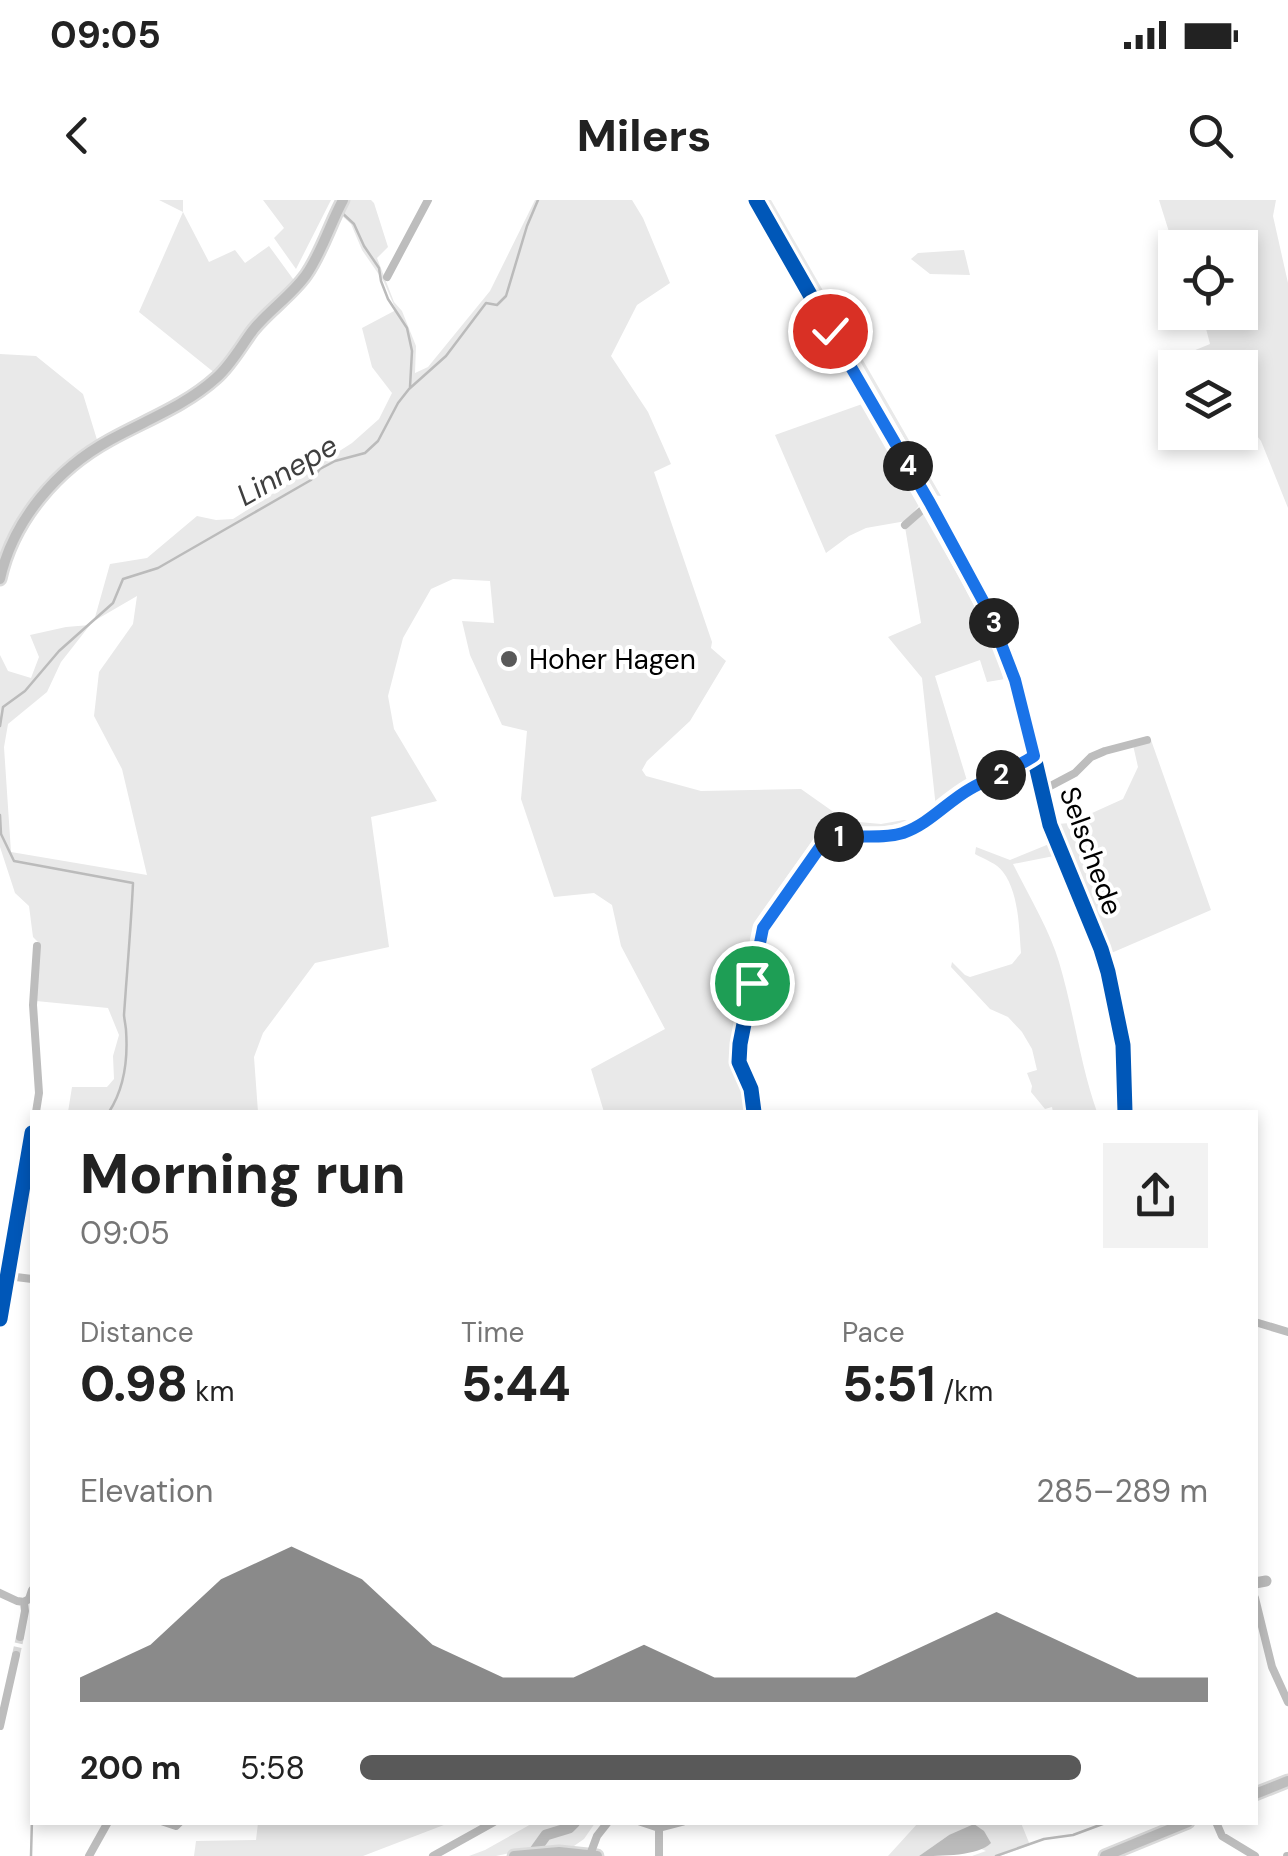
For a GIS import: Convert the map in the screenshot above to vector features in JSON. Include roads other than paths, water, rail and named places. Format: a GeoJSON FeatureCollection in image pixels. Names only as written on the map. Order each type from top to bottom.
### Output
{"type":"FeatureCollection","features":[{"type":"Feature","properties":{"kind":"main road"},"geometry":{"type":"LineString","coordinates":[[0,579],[22,521],[59,478],[113,438],[168,412],[218,377],[261,321],[305,276],[340,207]]}},
{"type":"Feature","properties":{"kind":"main road"},"geometry":{"type":"LineString","coordinates":[[1258,1793],[1288,1781]]}},
{"type":"Feature","properties":{"kind":"main road"},"geometry":{"type":"LineString","coordinates":[[1105,1856],[1181,1825]]}},
{"type":"Feature","properties":{"kind":"main road"},"geometry":{"type":"LineString","coordinates":[[516,1856],[549,1852],[593,1855]]}},
{"type":"Feature","properties":{"kind":"street"},"geometry":{"type":"LineString","coordinates":[[387,277],[428,200]]}},
{"type":"Feature","properties":{"kind":"street","name":"Selschede"},"geometry":{"type":"LineString","coordinates":[[756,200],[930,503],[998,634],[1018,690],[1056,841],[1101,949],[1114,995],[1122,1045],[1125,1110]]}},
{"type":"Feature","properties":{"kind":"street"},"geometry":{"type":"LineString","coordinates":[[905,525],[930,503]]}},
{"type":"Feature","properties":{"kind":"street","name":"Selschede"},"geometry":{"type":"LineString","coordinates":[[1041,790],[1075,773],[1098,754],[1148,740]]}},
{"type":"Feature","properties":{"kind":"street"},"geometry":{"type":"LineString","coordinates":[[754,1110],[751,1089],[739,1062],[763,928],[825,840],[836,836],[883,838],[908,832],[966,791],[1034,756]]}},
{"type":"Feature","properties":{"kind":"street"},"geometry":{"type":"LineString","coordinates":[[36,1110],[38,1062],[33,1005],[37,946]]}},
{"type":"Feature","properties":{"kind":"street"},"geometry":{"type":"LineString","coordinates":[[0,1320],[30,1145]]}},
{"type":"Feature","properties":{"kind":"street"},"geometry":{"type":"LineString","coordinates":[[8,1276],[30,1278]]}},
{"type":"Feature","properties":{"kind":"street"},"geometry":{"type":"LineString","coordinates":[[1258,1323],[1288,1332]]}},
{"type":"Feature","properties":{"kind":"street"},"geometry":{"type":"LineString","coordinates":[[0,1593],[24,1602]]}},
{"type":"Feature","properties":{"kind":"street"},"geometry":{"type":"LineString","coordinates":[[24,1602],[30,1596]]}},
{"type":"Feature","properties":{"kind":"street"},"geometry":{"type":"LineString","coordinates":[[20,1636],[24,1602]]}},
{"type":"Feature","properties":{"kind":"street"},"geometry":{"type":"LineString","coordinates":[[1258,1611],[1266,1646],[1288,1702]]}},
{"type":"Feature","properties":{"kind":"street"},"geometry":{"type":"LineString","coordinates":[[1258,1647],[1266,1646]]}},
{"type":"Feature","properties":{"kind":"street"},"geometry":{"type":"LineString","coordinates":[[0,1726],[16,1655]]}},
{"type":"Feature","properties":{"kind":"street"},"geometry":{"type":"LineString","coordinates":[[90,1856],[106,1825]]}},
{"type":"Feature","properties":{"kind":"street"},"geometry":{"type":"LineString","coordinates":[[434,1856],[489,1825]]}},
{"type":"Feature","properties":{"kind":"street"},"geometry":{"type":"LineString","coordinates":[[593,1855],[596,1836],[605,1825]]}},
{"type":"Feature","properties":{"kind":"street"},"geometry":{"type":"LineString","coordinates":[[650,1825],[670,1825]]}},
{"type":"Feature","properties":{"kind":"street"},"geometry":{"type":"LineString","coordinates":[[1150,1825],[1154,1837]]}},
{"type":"Feature","properties":{"kind":"street"},"geometry":{"type":"LineString","coordinates":[[1217,1825],[1222,1836],[1255,1856]]}},
{"type":"Feature","properties":{"kind":"street"},"geometry":{"type":"LineString","coordinates":[[659,1828],[659,1856]]}},
{"type":"Feature","properties":{"kind":"waterway","name":"Linnepe"},"geometry":{"type":"LineString","coordinates":[[0,726],[3,707],[25,691],[59,651],[113,603],[123,579],[158,568],[311,480],[320,469],[365,453],[378,441],[409,389],[446,356],[486,303],[497,305],[506,296],[538,200]]}},
{"type":"Feature","properties":{"kind":"waterway"},"geometry":{"type":"LineString","coordinates":[[340,211],[354,224],[379,268],[388,299],[407,328],[412,351],[410,387]]}},
{"type":"Feature","properties":{"kind":"waterway","name":"Linnepe"},"geometry":{"type":"LineString","coordinates":[[0,815],[1,834],[14,861],[133,883],[124,1015],[125,1062],[110,1110]]}},
{"type":"Feature","properties":{"kind":"waterway"},"geometry":{"type":"LineString","coordinates":[[1258,1582],[1266,1581]]}},
{"type":"Feature","properties":{"kind":"waterway","name":"Linnepe"},"geometry":{"type":"LineString","coordinates":[[31,1856],[32,1825]]}},
{"type":"Feature","properties":{"kind":"waterway"},"geometry":{"type":"LineString","coordinates":[[531,1856],[546,1835],[572,1825]]}},
{"type":"Feature","properties":{"kind":"waterway"},"geometry":{"type":"LineString","coordinates":[[996,1856],[1100,1825]]}},
{"type":"Feature","properties":{"kind":"tunnel"},"geometry":{"type":"LineString","coordinates":[[16,1655],[20,1637]]}},
{"type":"Feature","properties":{"kind":"place","name":"Hoher Hagen"},"geometry":{"type":"Point","coordinates":[509,659]}}]}
